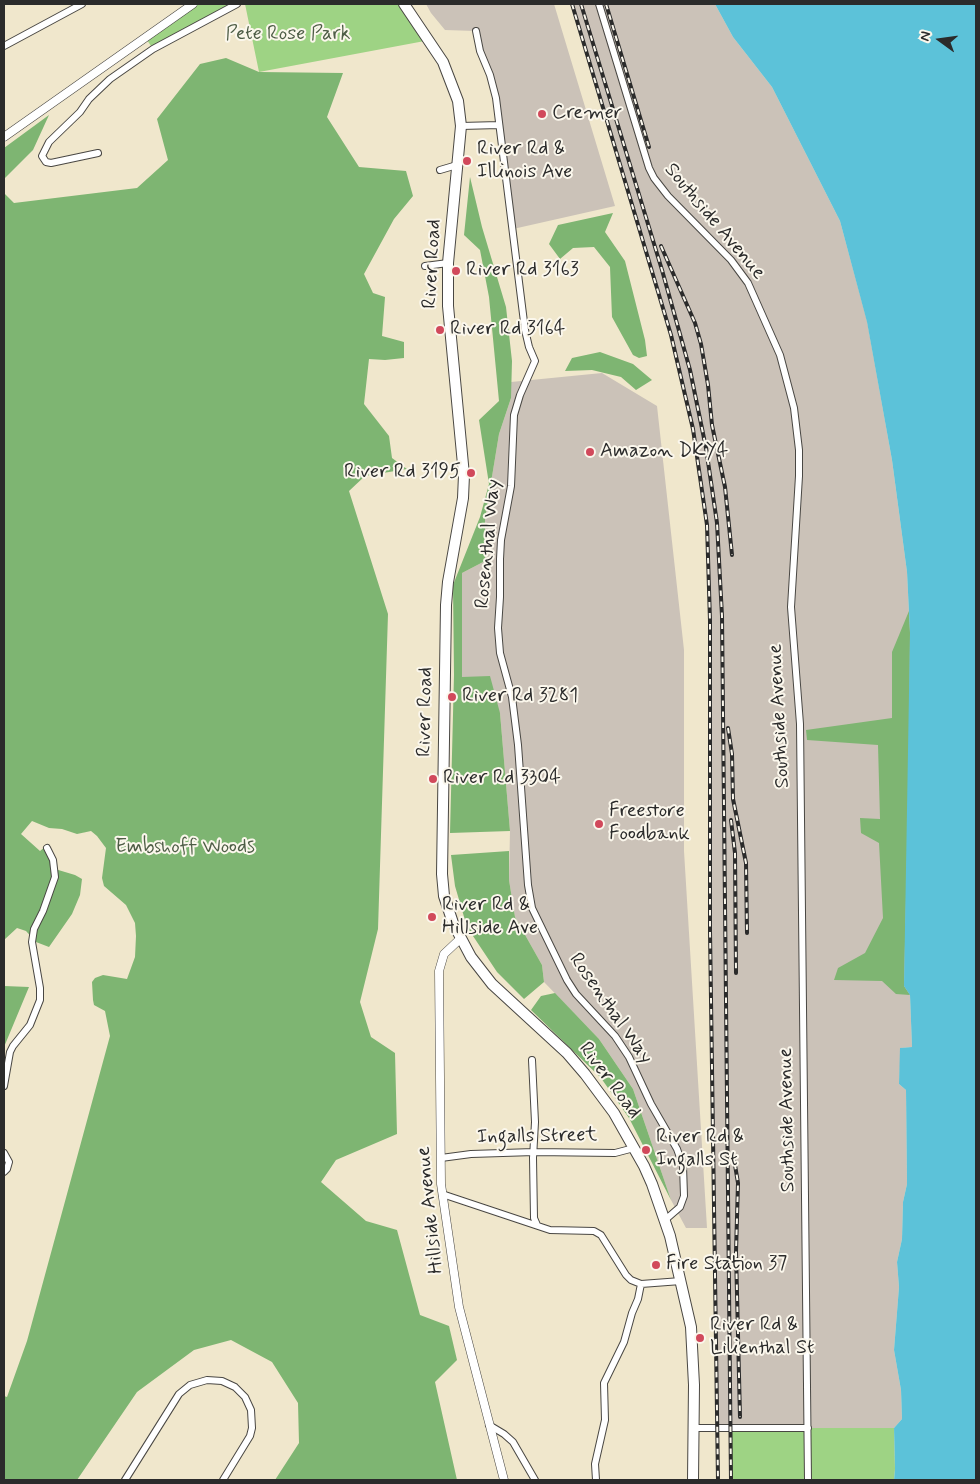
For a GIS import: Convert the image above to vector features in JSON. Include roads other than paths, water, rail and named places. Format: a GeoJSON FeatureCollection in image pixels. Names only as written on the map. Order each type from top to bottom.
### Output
{"type":"FeatureCollection","features":[{"type":"Feature","properties":{"kind":"main road","name":"River Road"},"geometry":{"type":"LineString","coordinates":[[404,4],[443,62],[458,101],[461,126],[448,263],[449,329],[464,475],[463,498],[448,582],[446,605],[442,874],[444,896],[460,940],[470,957],[492,984],[567,1053],[586,1074],[614,1113],[652,1184],[665,1220],[691,1327],[693,1345],[693,1480]]}},
{"type":"Feature","properties":{"kind":"street"},"geometry":{"type":"LineString","coordinates":[[4,46],[82,4]]}},
{"type":"Feature","properties":{"kind":"street"},"geometry":{"type":"LineString","coordinates":[[4,136],[193,4]]}},
{"type":"Feature","properties":{"kind":"street"},"geometry":{"type":"LineString","coordinates":[[98,153],[52,163],[46,162],[42,156],[49,142],[80,112],[99,88],[110,79],[153,49],[237,4]]}},
{"type":"Feature","properties":{"kind":"street","name":"Southside Avenue"},"geometry":{"type":"LineString","coordinates":[[599,4],[651,173],[660,188],[730,260],[748,283],[780,355],[790,386],[796,415],[799,476],[790,607],[800,724],[808,1480]]}},
{"type":"Feature","properties":{"kind":"street"},"geometry":{"type":"LineString","coordinates":[[461,126],[499,125],[496,98],[490,75],[480,51],[476,31]]}},
{"type":"Feature","properties":{"kind":"street"},"geometry":{"type":"LineString","coordinates":[[145,37],[153,49]]}},
{"type":"Feature","properties":{"kind":"street","name":"Rosenthal Way"},"geometry":{"type":"LineString","coordinates":[[499,125],[525,330],[528,347],[535,361],[520,395],[514,415],[511,486],[501,540],[498,628],[500,654],[512,697],[518,745],[528,885],[532,908],[567,980],[576,994],[614,1036],[629,1057],[651,1104],[677,1149],[683,1166],[684,1196],[680,1207],[665,1220]]}},
{"type":"Feature","properties":{"kind":"street"},"geometry":{"type":"LineString","coordinates":[[440,170],[457,165]]}},
{"type":"Feature","properties":{"kind":"street"},"geometry":{"type":"LineString","coordinates":[[426,266],[448,263]]}},
{"type":"Feature","properties":{"kind":"street"},"geometry":{"type":"LineString","coordinates":[[4,1086],[12,1046],[30,1025],[40,1000],[39,976],[32,942],[34,929],[43,911],[55,877],[54,860],[47,848]]}},
{"type":"Feature","properties":{"kind":"street","name":"Hillside Avenue"},"geometry":{"type":"LineString","coordinates":[[460,940],[444,954],[439,971],[440,1173],[458,1307],[504,1480]]}},
{"type":"Feature","properties":{"kind":"street"},"geometry":{"type":"LineString","coordinates":[[532,1060],[535,1122],[534,1218],[537,1225]]}},
{"type":"Feature","properties":{"kind":"street","name":"Ingalls Street"},"geometry":{"type":"LineString","coordinates":[[441,1158],[459,1155],[534,1152],[615,1153],[634,1148]]}},
{"type":"Feature","properties":{"kind":"street"},"geometry":{"type":"LineString","coordinates":[[4,1153],[9,1162],[4,1172]]}},
{"type":"Feature","properties":{"kind":"street"},"geometry":{"type":"LineString","coordinates":[[442,1194],[559,1231],[589,1230],[598,1232],[626,1275],[640,1284],[681,1281]]}},
{"type":"Feature","properties":{"kind":"street"},"geometry":{"type":"LineString","coordinates":[[596,1480],[595,1464],[605,1420],[604,1382],[624,1342],[632,1313],[638,1300],[640,1284]]}},
{"type":"Feature","properties":{"kind":"street"},"geometry":{"type":"LineString","coordinates":[[125,1480],[183,1390],[196,1382],[207,1380],[216,1380],[235,1387],[245,1398],[251,1410],[252,1428],[248,1441],[223,1480]]}},
{"type":"Feature","properties":{"kind":"street"},"geometry":{"type":"LineString","coordinates":[[489,1425],[513,1442],[535,1480]]}},
{"type":"Feature","properties":{"kind":"street"},"geometry":{"type":"LineString","coordinates":[[693,1428],[808,1428]]}},
{"type":"Feature","properties":{"kind":"water"},"geometry":{"type":"Polygon","coordinates":[[[715,4],[976,4],[976,1480],[894,1480],[894,1428],[902,1419],[901,1390],[894,1350],[899,1287],[897,1262],[902,1239],[903,1202],[907,1184],[906,1090],[899,1084],[900,1048],[912,1047],[910,995],[904,986],[910,633],[907,572],[892,460],[867,322],[840,221],[772,87],[733,37],[715,4]]]}},
{"type":"Feature","properties":{"kind":"railway"},"geometry":{"type":"LineString","coordinates":[[572,4],[671,335],[693,429],[707,525],[710,621],[710,931],[718,1480]]}},
{"type":"Feature","properties":{"kind":"railway"},"geometry":{"type":"LineString","coordinates":[[581,4],[662,270],[690,370],[706,448],[717,523],[722,616],[731,1480]]}},
{"type":"Feature","properties":{"kind":"railway"},"geometry":{"type":"LineString","coordinates":[[606,4],[649,147]]}},
{"type":"Feature","properties":{"kind":"railway"},"geometry":{"type":"LineString","coordinates":[[661,246],[695,323],[701,344],[712,425],[725,487],[732,555]]}},
{"type":"Feature","properties":{"kind":"railway"},"geometry":{"type":"LineString","coordinates":[[728,728],[732,754],[733,799],[746,863],[747,933]]}},
{"type":"Feature","properties":{"kind":"railway"},"geometry":{"type":"LineString","coordinates":[[731,820],[735,853],[736,973]]}},
{"type":"Feature","properties":{"kind":"railway"},"geometry":{"type":"LineString","coordinates":[[733,1153],[738,1183],[736,1252],[740,1417]]}},
{"type":"Feature","properties":{"kind":"place","name":"Cremer"},"geometry":{"type":"Point","coordinates":[542,114]}},
{"type":"Feature","properties":{"kind":"place","name":"River Rd & Illinois Ave"},"geometry":{"type":"Point","coordinates":[467,161]}},
{"type":"Feature","properties":{"kind":"place","name":"River Rd 3163"},"geometry":{"type":"Point","coordinates":[456,271]}},
{"type":"Feature","properties":{"kind":"place","name":"River Rd 3164"},"geometry":{"type":"Point","coordinates":[440,330]}},
{"type":"Feature","properties":{"kind":"place","name":"Amazon DKY4"},"geometry":{"type":"Point","coordinates":[590,452]}},
{"type":"Feature","properties":{"kind":"place","name":"River Rd 3195"},"geometry":{"type":"Point","coordinates":[471,473]}},
{"type":"Feature","properties":{"kind":"place","name":"River Rd 3281"},"geometry":{"type":"Point","coordinates":[452,697]}},
{"type":"Feature","properties":{"kind":"place","name":"River Rd 3304"},"geometry":{"type":"Point","coordinates":[433,779]}},
{"type":"Feature","properties":{"kind":"place","name":"Freestore Foodbank"},"geometry":{"type":"Point","coordinates":[599,824]}},
{"type":"Feature","properties":{"kind":"place","name":"River Rd & Hillside Ave"},"geometry":{"type":"Point","coordinates":[432,917]}},
{"type":"Feature","properties":{"kind":"place","name":"River Rd & Ingalls St"},"geometry":{"type":"Point","coordinates":[646,1150]}},
{"type":"Feature","properties":{"kind":"place","name":"Fire Station 37"},"geometry":{"type":"Point","coordinates":[656,1265]}},
{"type":"Feature","properties":{"kind":"place","name":"River Rd & Lilienthal St"},"geometry":{"type":"Point","coordinates":[700,1338]}},
{"type":"Feature","properties":{"kind":"park label","name":"Pete Rose Park"},"geometry":{"type":"Point","coordinates":[288,35]}},
{"type":"Feature","properties":{"kind":"park label","name":"Embshoff Woods"},"geometry":{"type":"Point","coordinates":[185,848]}}]}
